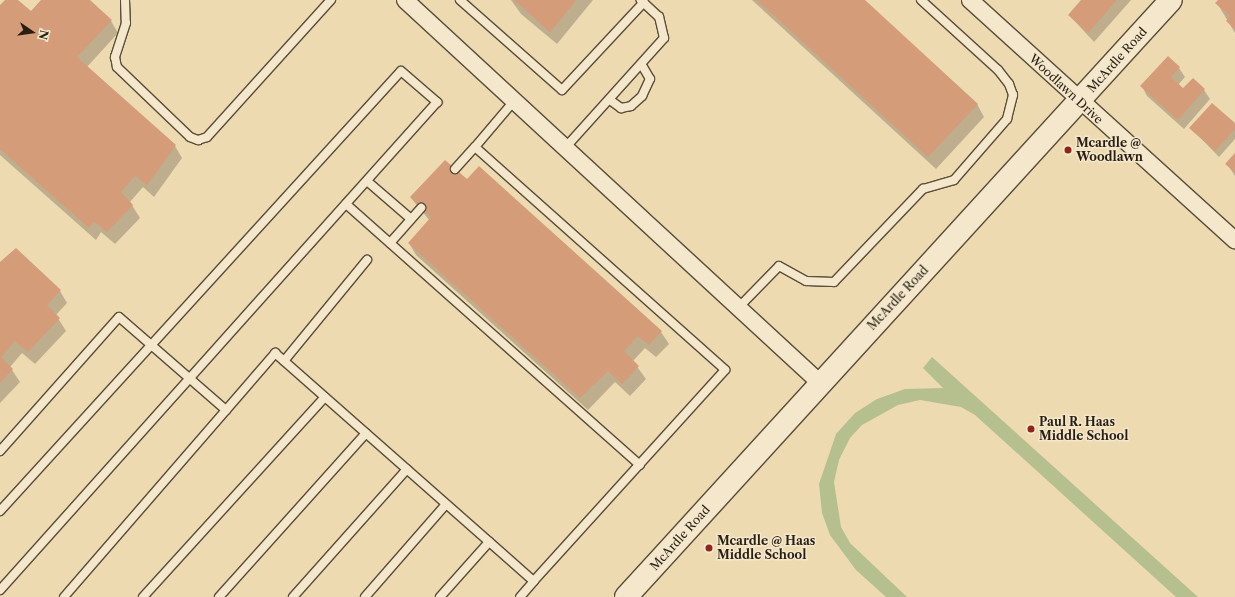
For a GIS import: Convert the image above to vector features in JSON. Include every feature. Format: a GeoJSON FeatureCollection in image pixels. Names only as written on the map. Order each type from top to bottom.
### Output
{"type":"FeatureCollection","features":[{"type":"Feature","properties":{"kind":"main road","name":"McArdle Road"},"geometry":{"type":"LineString","coordinates":[[626,597],[820,383],[1079,102],[1170,0]]}},
{"type":"Feature","properties":{"kind":"street"},"geometry":{"type":"LineString","coordinates":[[405,0],[820,383]]}},
{"type":"Feature","properties":{"kind":"street","name":"Woodlawn Drive"},"geometry":{"type":"LineString","coordinates":[[970,0],[1079,102],[1235,240]]}},
{"type":"Feature","properties":{"kind":"lane"},"geometry":{"type":"LineString","coordinates":[[125,0],[126,23],[115,57],[117,67],[190,137],[198,140],[207,137],[331,0]]}},
{"type":"Feature","properties":{"kind":"lane"},"geometry":{"type":"LineString","coordinates":[[460,0],[562,90],[643,1],[659,17],[664,29],[664,38],[642,65],[565,148]]}},
{"type":"Feature","properties":{"kind":"lane"},"geometry":{"type":"LineString","coordinates":[[739,307],[779,266],[806,281],[834,282],[923,188],[954,180],[1007,119],[1013,95],[1009,84],[998,70],[921,0]]}},
{"type":"Feature","properties":{"kind":"lane"},"geometry":{"type":"LineString","coordinates":[[610,100],[621,108],[631,106],[642,96],[650,79],[642,65]]}},
{"type":"Feature","properties":{"kind":"lane"},"geometry":{"type":"LineString","coordinates":[[0,511],[153,345],[401,71],[437,102],[192,378],[0,590]]}},
{"type":"Feature","properties":{"kind":"lane"},"geometry":{"type":"LineString","coordinates":[[456,169],[514,101]]}},
{"type":"Feature","properties":{"kind":"lane"},"geometry":{"type":"LineString","coordinates":[[475,147],[725,370],[520,597]]}},
{"type":"Feature","properties":{"kind":"lane"},"geometry":{"type":"LineString","coordinates":[[367,181],[411,219]]}},
{"type":"Feature","properties":{"kind":"lane"},"geometry":{"type":"LineString","coordinates":[[346,204],[640,465]]}},
{"type":"Feature","properties":{"kind":"lane"},"geometry":{"type":"LineString","coordinates":[[390,242],[421,208]]}},
{"type":"Feature","properties":{"kind":"lane"},"geometry":{"type":"LineString","coordinates":[[284,361],[367,260]]}},
{"type":"Feature","properties":{"kind":"lane"},"geometry":{"type":"LineString","coordinates":[[0,451],[119,317],[192,378],[226,410]]}},
{"type":"Feature","properties":{"kind":"lane"},"geometry":{"type":"LineString","coordinates":[[64,597],[275,353],[534,581]]}},
{"type":"Feature","properties":{"kind":"lane"},"geometry":{"type":"LineString","coordinates":[[143,597],[325,397]]}},
{"type":"Feature","properties":{"kind":"lane"},"geometry":{"type":"LineString","coordinates":[[219,597],[366,432]]}},
{"type":"Feature","properties":{"kind":"lane"},"geometry":{"type":"LineString","coordinates":[[293,597],[407,469]]}},
{"type":"Feature","properties":{"kind":"lane"},"geometry":{"type":"LineString","coordinates":[[364,597],[446,504]]}},
{"type":"Feature","properties":{"kind":"lane"},"geometry":{"type":"LineString","coordinates":[[440,597],[489,542]]}},
{"type":"Feature","properties":{"kind":"green space"},"geometry":{"type":"Polygon","coordinates":[[[932,357],[1198,597],[1176,597],[975,415],[961,407],[920,400],[898,405],[862,425],[850,438],[839,460],[834,482],[841,527],[850,543],[907,597],[886,597],[856,570],[830,535],[822,513],[819,484],[836,434],[855,413],[877,399],[905,389],[943,388],[923,368],[932,357]]]}},
{"type":"Feature","properties":{"kind":"building"},"geometry":{"type":"Polygon","coordinates":[[[5,0],[18,0],[31,11],[41,0],[90,0],[112,20],[77,57],[176,145],[147,185],[135,176],[121,192],[133,205],[107,232],[94,221],[89,228],[0,149],[0,5],[5,0]]]}},
{"type":"Feature","properties":{"kind":"building"},"geometry":{"type":"Polygon","coordinates":[[[514,0],[576,0],[550,32],[514,0]]]}},
{"type":"Feature","properties":{"kind":"building"},"geometry":{"type":"Polygon","coordinates":[[[757,0],[865,0],[978,104],[928,157],[757,0]]]}},
{"type":"Feature","properties":{"kind":"building"},"geometry":{"type":"Polygon","coordinates":[[[1081,0],[1117,0],[1088,33],[1068,15],[1081,0]]]}},
{"type":"Feature","properties":{"kind":"building"},"geometry":{"type":"Polygon","coordinates":[[[1218,0],[1235,0],[1235,29],[1226,21],[1230,16],[1215,3],[1218,0]]]}},
{"type":"Feature","properties":{"kind":"building"},"geometry":{"type":"Polygon","coordinates":[[[1168,56],[1180,67],[1171,77],[1183,88],[1193,78],[1205,89],[1178,120],[1140,86],[1168,56]]]}},
{"type":"Feature","properties":{"kind":"building"},"geometry":{"type":"Polygon","coordinates":[[[1212,103],[1235,123],[1235,129],[1215,151],[1189,128],[1212,103]]]}},
{"type":"Feature","properties":{"kind":"building"},"geometry":{"type":"Polygon","coordinates":[[[1235,153],[1235,172],[1225,164],[1235,153]]]}},
{"type":"Feature","properties":{"kind":"building"},"geometry":{"type":"Polygon","coordinates":[[[445,160],[467,179],[479,166],[662,331],[649,345],[638,336],[624,351],[639,366],[622,384],[608,371],[580,398],[408,243],[431,217],[410,197],[445,160]]]}},
{"type":"Feature","properties":{"kind":"building"},"geometry":{"type":"Polygon","coordinates":[[[16,248],[61,290],[47,305],[60,318],[28,352],[15,341],[1,357],[13,369],[0,383],[0,262],[16,248]]]}},
{"type":"Feature","properties":{"kind":"place","name":"Mcardle @ Woodlawn"},"geometry":{"type":"Point","coordinates":[1068,150]}},
{"type":"Feature","properties":{"kind":"place","name":"Paul R. Haas Middle School"},"geometry":{"type":"Point","coordinates":[1031,429]}},
{"type":"Feature","properties":{"kind":"place","name":"Mcardle @ Haas Middle School"},"geometry":{"type":"Point","coordinates":[709,548]}}]}
